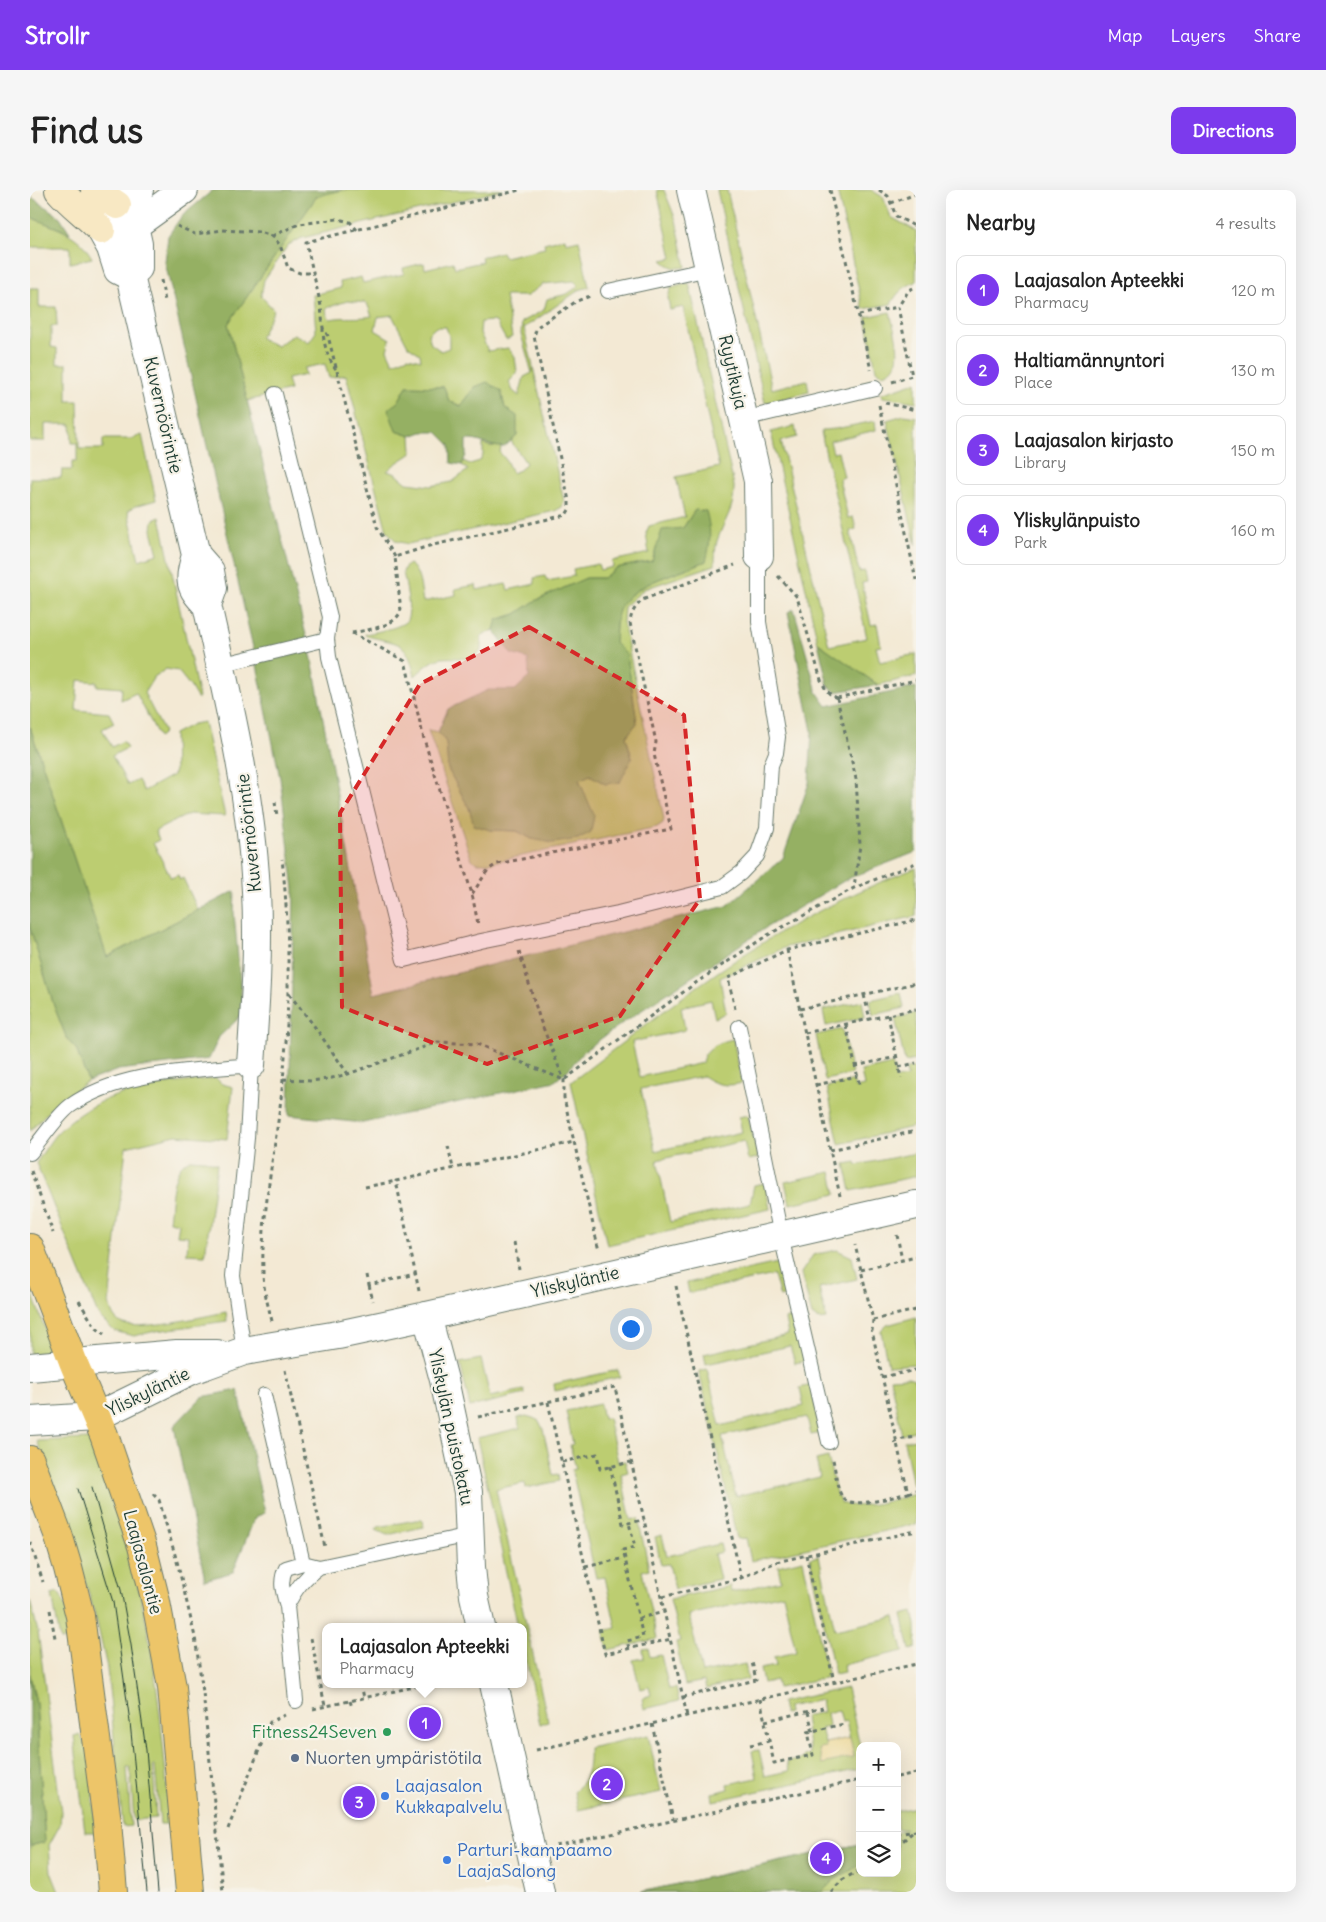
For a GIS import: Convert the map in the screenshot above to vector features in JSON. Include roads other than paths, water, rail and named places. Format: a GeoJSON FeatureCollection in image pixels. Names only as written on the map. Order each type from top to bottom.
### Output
{"type":"FeatureCollection","features":[{"type":"Feature","properties":{"kind":"main road","name":"Kuvernöörintie"},"geometry":{"type":"LineString","coordinates":[[59,190],[67,200],[87,215],[101,230]]}},
{"type":"Feature","properties":{"kind":"main road"},"geometry":{"type":"LineString","coordinates":[[95,190],[117,205]]}},
{"type":"Feature","properties":{"kind":"main road","name":"Laajasalontie"},"geometry":{"type":"LineString","coordinates":[[30,1248],[74,1364],[104,1435],[142,1546],[156,1602],[172,1687],[190,1892]]}},
{"type":"Feature","properties":{"kind":"main road"},"geometry":{"type":"LineString","coordinates":[[30,1460],[60,1542],[80,1616],[107,1822],[113,1892]]}},
{"type":"Feature","properties":{"kind":"street"},"geometry":{"type":"LineString","coordinates":[[101,230],[117,205],[140,190]]}},
{"type":"Feature","properties":{"kind":"street"},"geometry":{"type":"LineString","coordinates":[[101,230],[134,226],[184,190]]}},
{"type":"Feature","properties":{"kind":"street","name":"Ryytikuja"},"geometry":{"type":"LineString","coordinates":[[691,190],[758,481],[759,556]]}},
{"type":"Feature","properties":{"kind":"street"},"geometry":{"type":"LineString","coordinates":[[117,205],[134,226],[138,244],[138,268],[130,276]]}},
{"type":"Feature","properties":{"kind":"street","name":"Kuvernöörintie"},"geometry":{"type":"LineString","coordinates":[[101,230],[111,248],[118,270],[130,276],[196,555],[210,572],[213,588],[207,604],[243,773],[256,890],[257,983],[251,1065]]}},
{"type":"Feature","properties":{"kind":"street","name":"Yliskyläntie"},"geometry":{"type":"LineString","coordinates":[[30,1367],[178,1354],[239,1352],[338,1335],[423,1304],[670,1261],[781,1236],[850,1231],[916,1205]]}},
{"type":"Feature","properties":{"kind":"street","name":"Yliskylän puistokatu"},"geometry":{"type":"LineString","coordinates":[[423,1304],[454,1423],[468,1492],[471,1567],[474,1596],[480,1623]]}},
{"type":"Feature","properties":{"kind":"street","name":"Yliskyläntie"},"geometry":{"type":"LineString","coordinates":[[30,1421],[96,1417],[192,1370],[239,1352]]}},
{"type":"Feature","properties":{"kind":"street"},"geometry":{"type":"LineString","coordinates":[[495,1688],[540,1892]]}},
{"type":"Feature","properties":{"kind":"lane"},"geometry":{"type":"LineString","coordinates":[[608,291],[709,269]]}},
{"type":"Feature","properties":{"kind":"lane"},"geometry":{"type":"LineString","coordinates":[[743,419],[875,388]]}},
{"type":"Feature","properties":{"kind":"lane"},"geometry":{"type":"LineString","coordinates":[[275,394],[330,617],[327,639],[329,656],[404,960],[482,941],[618,913],[722,887],[742,873],[757,856],[767,828],[771,765],[776,753],[778,737],[759,622],[759,556]]}},
{"type":"Feature","properties":{"kind":"lane"},"geometry":{"type":"LineString","coordinates":[[220,665],[327,639]]}},
{"type":"Feature","properties":{"kind":"lane"},"geometry":{"type":"LineString","coordinates":[[739,1027],[781,1236],[829,1442]]}},
{"type":"Feature","properties":{"kind":"lane"},"geometry":{"type":"LineString","coordinates":[[30,1153],[68,1108],[92,1092],[118,1083],[169,1073],[251,1065],[247,1138],[233,1276],[239,1352]]}},
{"type":"Feature","properties":{"kind":"lane"},"geometry":{"type":"LineString","coordinates":[[264,1395],[303,1563]]}},
{"type":"Feature","properties":{"kind":"lane"},"geometry":{"type":"LineString","coordinates":[[287,1606],[305,1577],[324,1566],[470,1535]]}},
{"type":"Feature","properties":{"kind":"lane"},"geometry":{"type":"LineString","coordinates":[[294,1707],[287,1606],[283,1594],[282,1576],[286,1568],[303,1563],[324,1566]]}},
{"type":"Feature","properties":{"kind":"tram line"},"geometry":{"type":"LineString","coordinates":[[92,1487],[121,1590],[131,1645],[146,1750],[158,1892]]}},
{"type":"Feature","properties":{"kind":"tram line"},"geometry":{"type":"LineString","coordinates":[[78,1489],[113,1602],[130,1722],[147,1892]]}},
{"type":"Feature","properties":{"kind":"place","name":"Laajasalon Apteekki"},"geometry":{"type":"Point","coordinates":[425,1723]}},
{"type":"Feature","properties":{"kind":"place","name":"Fitness24Seven"},"geometry":{"type":"Point","coordinates":[387,1732]}},
{"type":"Feature","properties":{"kind":"place","name":"Nuorten ympäristötila"},"geometry":{"type":"Point","coordinates":[295,1758]}},
{"type":"Feature","properties":{"kind":"place","name":"Haltiamännyntori"},"geometry":{"type":"Point","coordinates":[607,1784]}},
{"type":"Feature","properties":{"kind":"place","name":"Laajasalon Kukkapalvelu"},"geometry":{"type":"Point","coordinates":[385,1796]}},
{"type":"Feature","properties":{"kind":"place","name":"Laajasalon kirjasto"},"geometry":{"type":"Point","coordinates":[359,1802]}},
{"type":"Feature","properties":{"kind":"place","name":"Yliskylänpuisto"},"geometry":{"type":"Point","coordinates":[826,1858]}},
{"type":"Feature","properties":{"kind":"place","name":"Parturi-kampaamo LaajaSalong"},"geometry":{"type":"Point","coordinates":[447,1860]}}]}
